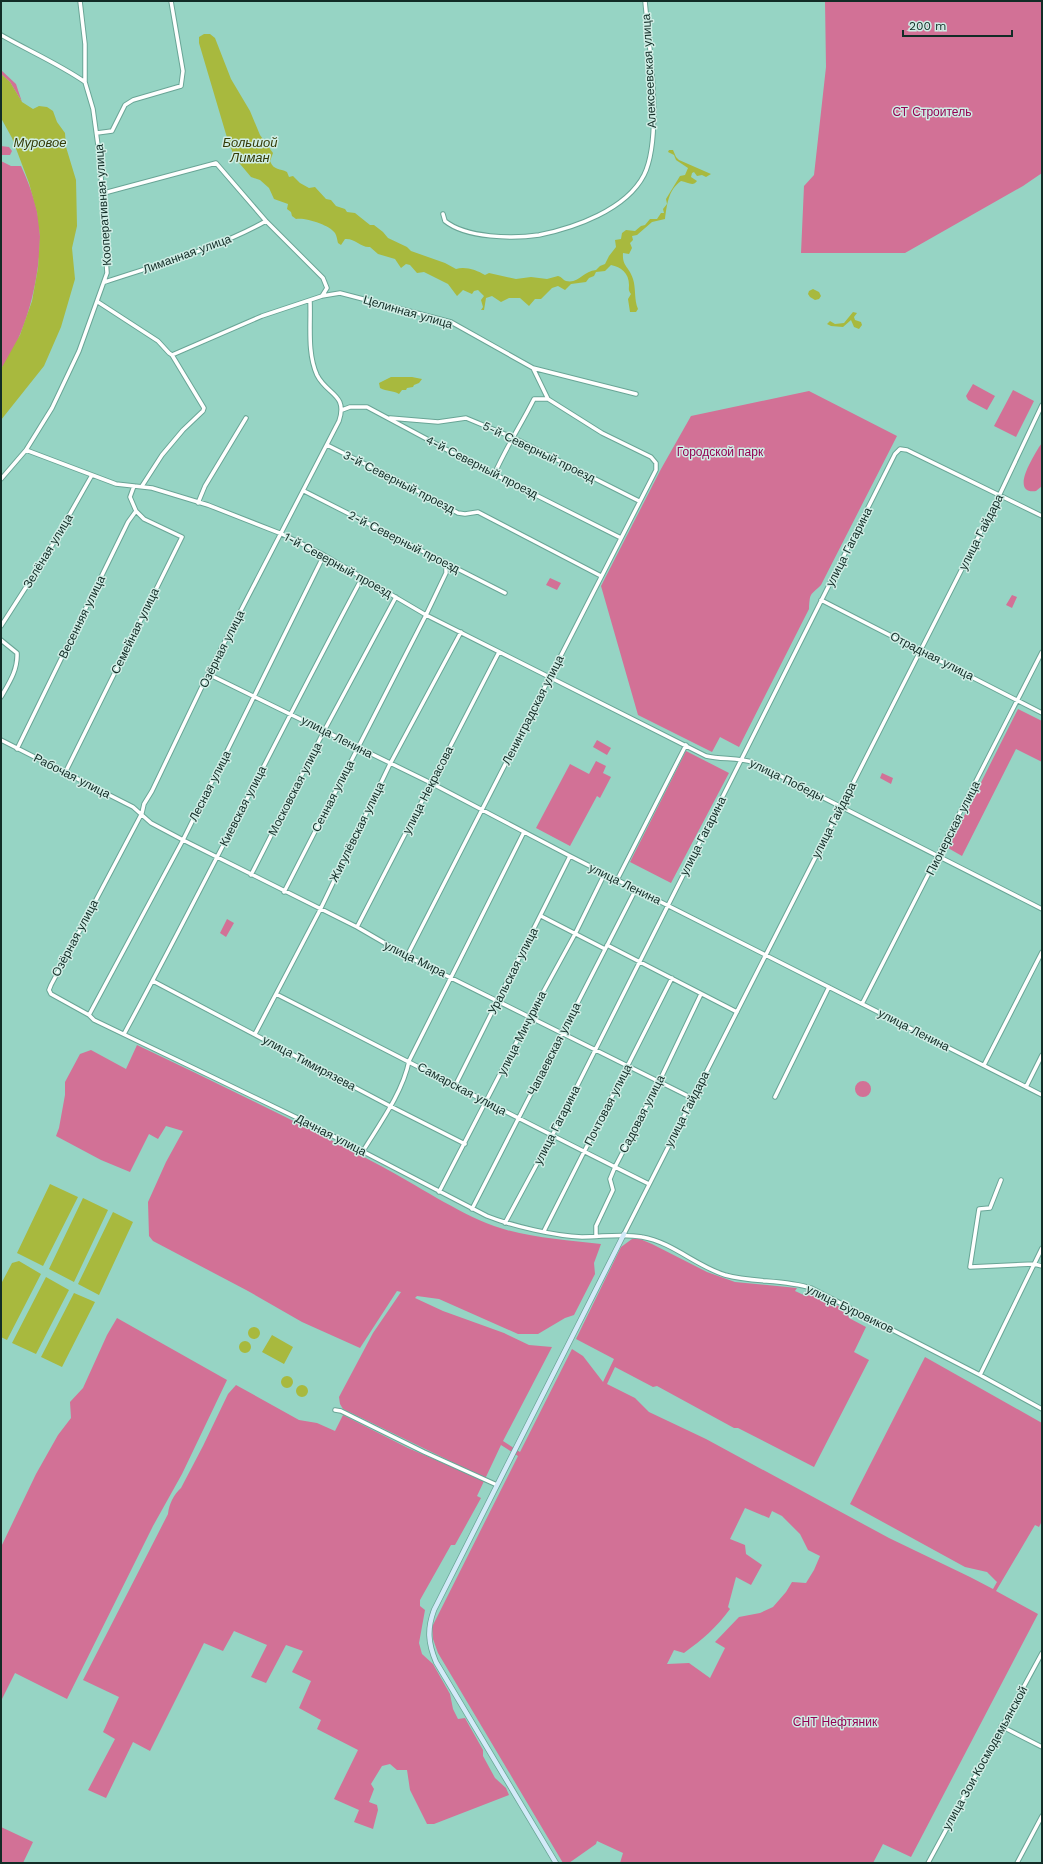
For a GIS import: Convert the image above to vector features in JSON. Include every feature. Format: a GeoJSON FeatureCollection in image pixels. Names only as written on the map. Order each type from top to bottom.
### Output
{"type":"FeatureCollection","features":[{"type":"Feature","properties":{"kind":"street","name":"Кооперативная улица"},"geometry":{"type":"LineString","coordinates":[[1,479],[26,450],[52,408],[79,352],[98,302],[107,273],[104,193],[97,133],[86,82],[85,44],[80,1]]}},
{"type":"Feature","properties":{"kind":"street"},"geometry":{"type":"LineString","coordinates":[[97,133],[112,130],[125,105],[133,100],[181,86],[183,71],[171,1]]}},
{"type":"Feature","properties":{"kind":"street","name":"Алексеевская улица"},"geometry":{"type":"LineString","coordinates":[[443,214],[445,221],[454,226],[489,237],[504,238],[536,235],[562,229],[586,221],[621,201],[634,189],[646,169],[653,125],[645,1]]}},
{"type":"Feature","properties":{"kind":"street"},"geometry":{"type":"LineString","coordinates":[[1,35],[24,49],[66,69],[86,82]]}},
{"type":"Feature","properties":{"kind":"street"},"geometry":{"type":"LineString","coordinates":[[104,193],[216,163],[266,221],[323,278],[327,288],[322,296]]}},
{"type":"Feature","properties":{"kind":"street","name":"Лиманная улица"},"geometry":{"type":"LineString","coordinates":[[105,282],[190,254],[248,231],[266,221]]}},
{"type":"Feature","properties":{"kind":"street","name":"Целинная улица"},"geometry":{"type":"LineString","coordinates":[[172,355],[262,316],[322,296],[340,293],[451,322],[533,368],[636,394]]}},
{"type":"Feature","properties":{"kind":"street"},"geometry":{"type":"LineString","coordinates":[[310,301],[311,350],[315,368],[322,382],[338,397],[342,410]]}},
{"type":"Feature","properties":{"kind":"street"},"geometry":{"type":"LineString","coordinates":[[98,302],[158,341],[172,355],[204,408],[203,411],[183,430],[167,449],[142,486]]}},
{"type":"Feature","properties":{"kind":"street"},"geometry":{"type":"LineString","coordinates":[[494,476],[504,452],[514,438],[534,399],[548,399],[533,368]]}},
{"type":"Feature","properties":{"kind":"street","name":"Ленинградская улица"},"geometry":{"type":"LineString","coordinates":[[407,956],[656,470],[656,463],[651,458],[603,433],[548,399]]}},
{"type":"Feature","properties":{"kind":"street","name":"улица Гайдара"},"geometry":{"type":"LineString","coordinates":[[624,1234],[1000,496],[1042,405]]}},
{"type":"Feature","properties":{"kind":"street","name":"4-й Северный проезд"},"geometry":{"type":"LineString","coordinates":[[342,410],[350,407],[367,406],[494,476],[500,477],[621,538]]}},
{"type":"Feature","properties":{"kind":"street","name":"Озёрная улица"},"geometry":{"type":"LineString","coordinates":[[51,994],[49,990],[50,985],[142,813],[144,804],[152,791],[208,674],[304,491],[339,421],[342,410]]}},
{"type":"Feature","properties":{"kind":"street"},"geometry":{"type":"LineString","coordinates":[[198,503],[205,486],[246,418]]}},
{"type":"Feature","properties":{"kind":"street","name":"5-й Северный проезд"},"geometry":{"type":"LineString","coordinates":[[388,418],[438,422],[466,418],[514,438],[639,501]]}},
{"type":"Feature","properties":{"kind":"street","name":"3-й Северный проезд"},"geometry":{"type":"LineString","coordinates":[[327,445],[405,484],[458,513],[465,514],[478,512],[601,576]]}},
{"type":"Feature","properties":{"kind":"street","name":"улица Гагарина"},"geometry":{"type":"LineString","coordinates":[[505,1222],[552,1136],[740,759],[895,454],[900,449],[907,450],[1000,496]]}},
{"type":"Feature","properties":{"kind":"street","name":"1-й Северный проезд"},"geometry":{"type":"LineString","coordinates":[[26,450],[116,484],[142,486],[208,505],[282,534],[324,555],[426,615],[549,677]]}},
{"type":"Feature","properties":{"kind":"street","name":"Зелёная улица"},"geometry":{"type":"LineString","coordinates":[[1,626],[46,556],[92,475]]}},
{"type":"Feature","properties":{"kind":"street"},"geometry":{"type":"LineString","coordinates":[[134,486],[130,497],[136,511]]}},
{"type":"Feature","properties":{"kind":"street","name":"2-й Северный проезд"},"geometry":{"type":"LineString","coordinates":[[304,491],[505,593]]}},
{"type":"Feature","properties":{"kind":"street"},"geometry":{"type":"LineString","coordinates":[[1000,496],[1042,516]]}},
{"type":"Feature","properties":{"kind":"street","name":"Весенняя улица"},"geometry":{"type":"LineString","coordinates":[[17,748],[128,522],[136,511]]}},
{"type":"Feature","properties":{"kind":"street","name":"Семейная улица"},"geometry":{"type":"LineString","coordinates":[[65,773],[182,537],[144,519],[136,511]]}},
{"type":"Feature","properties":{"kind":"street","name":"Лесная улица"},"geometry":{"type":"LineString","coordinates":[[89,1014],[183,840],[324,555]]}},
{"type":"Feature","properties":{"kind":"street","name":"Сенная улица"},"geometry":{"type":"LineString","coordinates":[[284,892],[426,615],[446,573],[446,564]]}},
{"type":"Feature","properties":{"kind":"street","name":"Киевская улица"},"geometry":{"type":"LineString","coordinates":[[124,1034],[153,981],[290,713],[362,578]]}},
{"type":"Feature","properties":{"kind":"street","name":"Московская улица"},"geometry":{"type":"LineString","coordinates":[[251,875],[324,731],[396,597]]}},
{"type":"Feature","properties":{"kind":"street","name":"Отрадная улица"},"geometry":{"type":"LineString","coordinates":[[821,600],[1042,713]]}},
{"type":"Feature","properties":{"kind":"street","name":"Жигулёвская улица"},"geometry":{"type":"LineString","coordinates":[[255,1034],[320,910],[390,764],[461,632]]}},
{"type":"Feature","properties":{"kind":"street"},"geometry":{"type":"LineString","coordinates":[[1,640],[17,653],[18,662],[15,672],[1,697]]}},
{"type":"Feature","properties":{"kind":"street","name":"улица Некрасова"},"geometry":{"type":"LineString","coordinates":[[357,927],[499,652]]}},
{"type":"Feature","properties":{"kind":"street","name":"Пионерская улица"},"geometry":{"type":"LineString","coordinates":[[862,1004],[1042,652]]}},
{"type":"Feature","properties":{"kind":"street","name":"улица Ленина"},"geometry":{"type":"LineString","coordinates":[[208,674],[431,783],[481,811],[1042,1095]]}},
{"type":"Feature","properties":{"kind":"street","name":"улица Победы"},"geometry":{"type":"LineString","coordinates":[[549,677],[706,756],[720,760],[740,759],[755,763],[1042,909]]}},
{"type":"Feature","properties":{"kind":"street","name":"Рабочая улица"},"geometry":{"type":"LineString","coordinates":[[1,740],[142,813]]}},
{"type":"Feature","properties":{"kind":"street"},"geometry":{"type":"LineString","coordinates":[[617,880],[686,745]]}},
{"type":"Feature","properties":{"kind":"street","name":"улица Мира"},"geometry":{"type":"LineString","coordinates":[[142,813],[152,823],[183,840],[284,892],[357,927],[407,956],[692,1098]]}},
{"type":"Feature","properties":{"kind":"street"},"geometry":{"type":"LineString","coordinates":[[363,1151],[390,1106],[451,977],[524,832]]}},
{"type":"Feature","properties":{"kind":"street","name":"Уральская улица"},"geometry":{"type":"LineString","coordinates":[[455,1086],[570,856]]}},
{"type":"Feature","properties":{"kind":"street","name":"улица Мичурина"},"geometry":{"type":"LineString","coordinates":[[439,1192],[487,1103],[530,1016],[575,934],[605,873]]}},
{"type":"Feature","properties":{"kind":"street","name":"Чапаевская улица"},"geometry":{"type":"LineString","coordinates":[[472,1209],[636,889]]}},
{"type":"Feature","properties":{"kind":"street"},"geometry":{"type":"LineString","coordinates":[[541,916],[605,950]]}},
{"type":"Feature","properties":{"kind":"street"},"geometry":{"type":"LineString","coordinates":[[607,945],[737,1012]]}},
{"type":"Feature","properties":{"kind":"street"},"geometry":{"type":"LineString","coordinates":[[984,1065],[1042,952]]}},
{"type":"Feature","properties":{"kind":"street","name":"Почтовая улица"},"geometry":{"type":"LineString","coordinates":[[544,1231],[672,978]]}},
{"type":"Feature","properties":{"kind":"street","name":"улица Тимирязева"},"geometry":{"type":"LineString","coordinates":[[153,981],[465,1144]]}},
{"type":"Feature","properties":{"kind":"street"},"geometry":{"type":"LineString","coordinates":[[775,1097],[829,987]]}},
{"type":"Feature","properties":{"kind":"street","name":"Дачная улица"},"geometry":{"type":"LineString","coordinates":[[51,994],[89,1014],[94,1020],[264,1101],[363,1151],[472,1209],[505,1222],[578,1237],[624,1234]]}},
{"type":"Feature","properties":{"kind":"street","name":"Самарская улица"},"geometry":{"type":"LineString","coordinates":[[276,994],[410,1061],[487,1103],[649,1184]]}},
{"type":"Feature","properties":{"kind":"street","name":"Садовая улица"},"geometry":{"type":"LineString","coordinates":[[596,1236],[596,1226],[613,1190],[610,1179],[615,1167],[702,994]]}},
{"type":"Feature","properties":{"kind":"street"},"geometry":{"type":"LineString","coordinates":[[1026,1087],[1042,1055]]}},
{"type":"Feature","properties":{"kind":"street"},"geometry":{"type":"LineString","coordinates":[[1001,1180],[990,1208],[979,1210],[970,1267],[1034,1264],[1042,1266]]}},
{"type":"Feature","properties":{"kind":"street"},"geometry":{"type":"LineString","coordinates":[[556,1863],[436,1662],[429,1643],[429,1623],[434,1610],[624,1234]]}},
{"type":"Feature","properties":{"kind":"street","name":"улица Буровиков"},"geometry":{"type":"LineString","coordinates":[[624,1234],[644,1237],[660,1243],[729,1276],[796,1284],[811,1288],[980,1375],[1042,1409]]}},
{"type":"Feature","properties":{"kind":"street"},"geometry":{"type":"LineString","coordinates":[[980,1375],[1042,1248]]}},
{"type":"Feature","properties":{"kind":"street"},"geometry":{"type":"LineString","coordinates":[[335,1410],[341,1411],[424,1452],[497,1485]]}},
{"type":"Feature","properties":{"kind":"street","name":"улица Зои Космодемьянской"},"geometry":{"type":"LineString","coordinates":[[928,1863],[1042,1653]]}},
{"type":"Feature","properties":{"kind":"street"},"geometry":{"type":"LineString","coordinates":[[1002,1726],[1042,1747]]}},
{"type":"Feature","properties":{"kind":"street"},"geometry":{"type":"LineString","coordinates":[[1017,1863],[1042,1816]]}},
{"type":"Feature","properties":{"kind":"green space","name":"СТ Строитель"},"geometry":{"type":"Polygon","coordinates":[[[825,1],[1042,1],[1042,173],[1023,186],[905,253],[801,253],[804,186],[814,175],[826,67],[825,1]]]}},
{"type":"Feature","properties":{"kind":"green space"},"geometry":{"type":"Polygon","coordinates":[[[1,70],[16,84],[22,102],[10,82],[1,74],[1,70]]]}},
{"type":"Feature","properties":{"kind":"green space"},"geometry":{"type":"Polygon","coordinates":[[[1,146],[9,147],[12,151],[10,155],[1,155],[1,146]]]}},
{"type":"Feature","properties":{"kind":"green space"},"geometry":{"type":"Polygon","coordinates":[[[1,161],[11,166],[21,166],[34,200],[40,228],[40,237],[37,270],[30,306],[18,340],[1,369],[1,161]]]}},
{"type":"Feature","properties":{"kind":"green space"},"geometry":{"type":"Polygon","coordinates":[[[973,384],[995,396],[987,410],[968,400],[966,396],[973,384]]]}},
{"type":"Feature","properties":{"kind":"green space"},"geometry":{"type":"Polygon","coordinates":[[[1013,390],[1034,401],[1016,437],[994,426],[1013,390]]]}},
{"type":"Feature","properties":{"kind":"green space","name":"Городской парк"},"geometry":{"type":"Polygon","coordinates":[[[809,391],[897,436],[821,585],[811,595],[809,609],[739,747],[720,737],[712,752],[638,715],[601,586],[661,469],[691,416],[809,391]]]}},
{"type":"Feature","properties":{"kind":"green space"},"geometry":{"type":"Polygon","coordinates":[[[1042,443],[1042,486],[1036,491],[1028,490],[1024,487],[1026,474],[1042,443]]]}},
{"type":"Feature","properties":{"kind":"green space"},"geometry":{"type":"Polygon","coordinates":[[[550,578],[561,583],[557,590],[546,585],[550,578]]]}},
{"type":"Feature","properties":{"kind":"green space"},"geometry":{"type":"Polygon","coordinates":[[[1012,595],[1017,597],[1012,608],[1006,605],[1012,595]]]}},
{"type":"Feature","properties":{"kind":"green space"},"geometry":{"type":"Polygon","coordinates":[[[1018,709],[1042,721],[1042,762],[1016,749],[962,856],[948,848],[1018,709]]]}},
{"type":"Feature","properties":{"kind":"green space"},"geometry":{"type":"Polygon","coordinates":[[[597,740],[611,748],[607,755],[593,747],[597,740]]]}},
{"type":"Feature","properties":{"kind":"green space"},"geometry":{"type":"Polygon","coordinates":[[[686,751],[729,773],[671,883],[630,862],[686,751]]]}},
{"type":"Feature","properties":{"kind":"green space"},"geometry":{"type":"Polygon","coordinates":[[[596,761],[606,766],[603,773],[611,777],[600,798],[597,796],[570,846],[536,828],[570,764],[589,774],[596,761]]]}},
{"type":"Feature","properties":{"kind":"green space"},"geometry":{"type":"Polygon","coordinates":[[[882,773],[893,778],[891,784],[880,778],[882,773]]]}},
{"type":"Feature","properties":{"kind":"green space"},"geometry":{"type":"Polygon","coordinates":[[[227,919],[234,923],[226,937],[220,933],[227,919]]]}},
{"type":"Feature","properties":{"kind":"green space","name":"СНТ Нефтяник"},"geometry":{"type":"Polygon","coordinates":[[[137,1045],[321,1135],[381,1166],[451,1206],[480,1220],[494,1226],[520,1233],[547,1238],[601,1244],[594,1263],[595,1274],[574,1315],[565,1318],[538,1334],[518,1334],[439,1299],[417,1296],[415,1298],[443,1311],[504,1333],[529,1345],[552,1347],[503,1441],[520,1452],[572,1349],[583,1356],[603,1382],[614,1359],[576,1339],[621,1247],[632,1239],[640,1239],[652,1244],[707,1272],[735,1282],[797,1288],[795,1291],[806,1296],[809,1291],[846,1310],[849,1318],[866,1327],[854,1352],[869,1360],[814,1467],[738,1428],[734,1428],[657,1386],[653,1387],[615,1367],[607,1384],[635,1398],[649,1412],[706,1439],[889,1538],[993,1589],[997,1582],[987,1572],[965,1567],[850,1504],[925,1357],[1042,1423],[1042,1521],[1039,1527],[1035,1525],[996,1591],[1038,1614],[911,1857],[883,1844],[873,1863],[620,1863],[623,1853],[597,1841],[596,1844],[569,1863],[563,1863],[438,1653],[433,1639],[432,1627],[518,1456],[501,1445],[477,1496],[481,1498],[455,1545],[451,1545],[420,1600],[420,1606],[425,1610],[419,1643],[422,1654],[433,1664],[450,1694],[453,1709],[458,1719],[465,1718],[483,1750],[483,1756],[495,1778],[506,1788],[509,1795],[434,1824],[427,1824],[410,1790],[407,1770],[397,1770],[390,1764],[382,1766],[371,1784],[374,1789],[369,1802],[377,1805],[378,1810],[373,1829],[354,1822],[359,1810],[334,1799],[358,1750],[317,1729],[321,1720],[299,1708],[311,1681],[292,1672],[303,1651],[286,1645],[266,1683],[251,1677],[267,1645],[234,1631],[223,1651],[204,1643],[150,1751],[133,1742],[106,1798],[88,1790],[115,1739],[103,1732],[119,1697],[83,1680],[168,1514],[172,1500],[181,1488],[228,1394],[236,1385],[299,1420],[317,1423],[335,1431],[343,1415],[408,1448],[450,1466],[452,1462],[343,1409],[340,1404],[339,1397],[373,1333],[401,1292],[397,1291],[360,1348],[302,1322],[248,1291],[153,1241],[149,1236],[148,1202],[166,1162],[183,1131],[166,1126],[158,1139],[149,1134],[130,1172],[101,1160],[56,1136],[59,1128],[65,1095],[65,1082],[80,1054],[91,1050],[126,1069],[137,1045]],[[745,1508],[730,1539],[745,1545],[746,1554],[762,1565],[751,1585],[736,1577],[728,1607],[730,1609],[725,1616],[709,1633],[684,1653],[674,1650],[667,1664],[689,1663],[710,1678],[725,1648],[715,1642],[739,1617],[760,1613],[773,1607],[786,1592],[792,1582],[806,1583],[820,1556],[808,1550],[800,1534],[782,1516],[772,1511],[769,1518],[745,1508]]]}},
{"type":"Feature","properties":{"kind":"green space"},"geometry":{"type":"Polygon","coordinates":[[[863,1081],[870,1086],[871,1089],[866,1096],[863,1097],[856,1092],[855,1089],[860,1082],[863,1081]]]}},
{"type":"Feature","properties":{"kind":"green space"},"geometry":{"type":"Polygon","coordinates":[[[117,1318],[227,1380],[182,1474],[153,1526],[67,1699],[15,1673],[1,1701],[1,1547],[36,1474],[58,1435],[71,1418],[70,1402],[83,1388],[107,1335],[117,1318]]]}},
{"type":"Feature","properties":{"kind":"green space"},"geometry":{"type":"Polygon","coordinates":[[[1,1827],[33,1842],[23,1863],[1,1863],[1,1827]]]}},
{"type":"Feature","properties":{"kind":"water","name":"Большой Лиман"},"geometry":{"type":"Polygon","coordinates":[[[204,34],[210,34],[215,38],[231,79],[250,111],[260,135],[273,153],[270,161],[273,166],[287,172],[289,177],[293,176],[300,183],[309,188],[315,187],[326,199],[331,200],[336,206],[345,209],[347,212],[355,213],[370,225],[374,225],[388,238],[407,247],[411,251],[445,263],[456,269],[467,268],[485,275],[489,273],[516,279],[531,277],[547,279],[558,276],[566,281],[574,281],[605,264],[616,247],[615,240],[621,239],[622,233],[626,230],[635,231],[641,226],[645,225],[650,219],[657,219],[661,213],[664,213],[663,209],[667,204],[666,199],[680,176],[685,175],[688,168],[676,160],[674,155],[668,152],[669,150],[673,150],[679,160],[711,174],[706,177],[702,175],[697,176],[694,172],[692,173],[691,177],[697,181],[694,184],[681,181],[671,193],[665,219],[652,222],[637,235],[632,236],[633,240],[630,243],[632,248],[629,254],[623,253],[623,258],[634,283],[638,309],[636,312],[630,312],[628,299],[631,294],[629,290],[628,277],[624,271],[611,265],[605,271],[596,272],[594,276],[589,278],[586,282],[571,284],[565,290],[558,286],[552,288],[541,299],[535,299],[529,306],[520,298],[509,298],[501,302],[492,296],[486,298],[484,310],[481,310],[483,307],[481,300],[484,296],[478,290],[474,291],[472,294],[463,290],[457,296],[448,284],[424,272],[417,273],[410,265],[406,264],[401,268],[395,259],[378,254],[370,247],[364,246],[349,239],[345,239],[341,245],[338,243],[336,234],[332,230],[317,222],[305,219],[296,219],[287,209],[288,204],[274,199],[269,188],[260,180],[251,177],[235,158],[228,141],[199,43],[199,37],[204,34]]]}},
{"type":"Feature","properties":{"kind":"water","name":"Муровое"},"geometry":{"type":"Polygon","coordinates":[[[1,74],[10,82],[22,102],[33,109],[39,106],[47,107],[53,111],[57,122],[65,133],[66,147],[76,180],[77,226],[72,248],[75,279],[61,327],[44,366],[1,420],[1,369],[20,335],[32,301],[38,268],[40,236],[37,212],[29,183],[12,138],[1,118],[1,74]]]}},
{"type":"Feature","properties":{"kind":"water"},"geometry":{"type":"Polygon","coordinates":[[[813,289],[819,292],[821,296],[819,299],[815,300],[808,294],[809,291],[813,289]]]}},
{"type":"Feature","properties":{"kind":"water"},"geometry":{"type":"Polygon","coordinates":[[[853,312],[857,313],[854,317],[855,320],[861,322],[862,325],[859,329],[854,327],[851,320],[843,327],[831,326],[827,324],[830,321],[835,324],[844,323],[853,312]]]}},
{"type":"Feature","properties":{"kind":"water"},"geometry":{"type":"Polygon","coordinates":[[[391,377],[412,377],[422,379],[413,387],[402,390],[399,394],[380,388],[379,383],[391,377]]]}},
{"type":"Feature","properties":{"kind":"water"},"geometry":{"type":"Polygon","coordinates":[[[50,1184],[78,1197],[43,1266],[17,1253],[50,1184]]]}},
{"type":"Feature","properties":{"kind":"water"},"geometry":{"type":"Polygon","coordinates":[[[83,1198],[108,1210],[74,1282],[49,1269],[83,1198]]]}},
{"type":"Feature","properties":{"kind":"water"},"geometry":{"type":"Polygon","coordinates":[[[113,1212],[133,1222],[99,1295],[78,1284],[113,1212]]]}},
{"type":"Feature","properties":{"kind":"water"},"geometry":{"type":"Polygon","coordinates":[[[19,1261],[41,1274],[7,1340],[1,1337],[1,1284],[12,1263],[19,1261]]]}},
{"type":"Feature","properties":{"kind":"water"},"geometry":{"type":"Polygon","coordinates":[[[46,1277],[69,1290],[36,1354],[12,1343],[46,1277]]]}},
{"type":"Feature","properties":{"kind":"water"},"geometry":{"type":"Polygon","coordinates":[[[74,1293],[95,1302],[62,1367],[41,1357],[74,1293]]]}},
{"type":"Feature","properties":{"kind":"water"},"geometry":{"type":"Polygon","coordinates":[[[252,1327],[256,1327],[260,1333],[256,1339],[252,1339],[248,1335],[248,1331],[252,1327]]]}},
{"type":"Feature","properties":{"kind":"water"},"geometry":{"type":"Polygon","coordinates":[[[272,1335],[293,1347],[284,1364],[262,1352],[272,1335]]]}},
{"type":"Feature","properties":{"kind":"water"},"geometry":{"type":"Polygon","coordinates":[[[243,1341],[247,1341],[251,1347],[247,1353],[243,1353],[239,1349],[239,1345],[243,1341]]]}},
{"type":"Feature","properties":{"kind":"water"},"geometry":{"type":"Polygon","coordinates":[[[285,1376],[289,1376],[293,1382],[289,1388],[285,1388],[281,1384],[281,1380],[285,1376]]]}},
{"type":"Feature","properties":{"kind":"water"},"geometry":{"type":"Polygon","coordinates":[[[300,1385],[304,1385],[308,1391],[304,1397],[300,1397],[296,1393],[296,1389],[300,1385]]]}}]}
